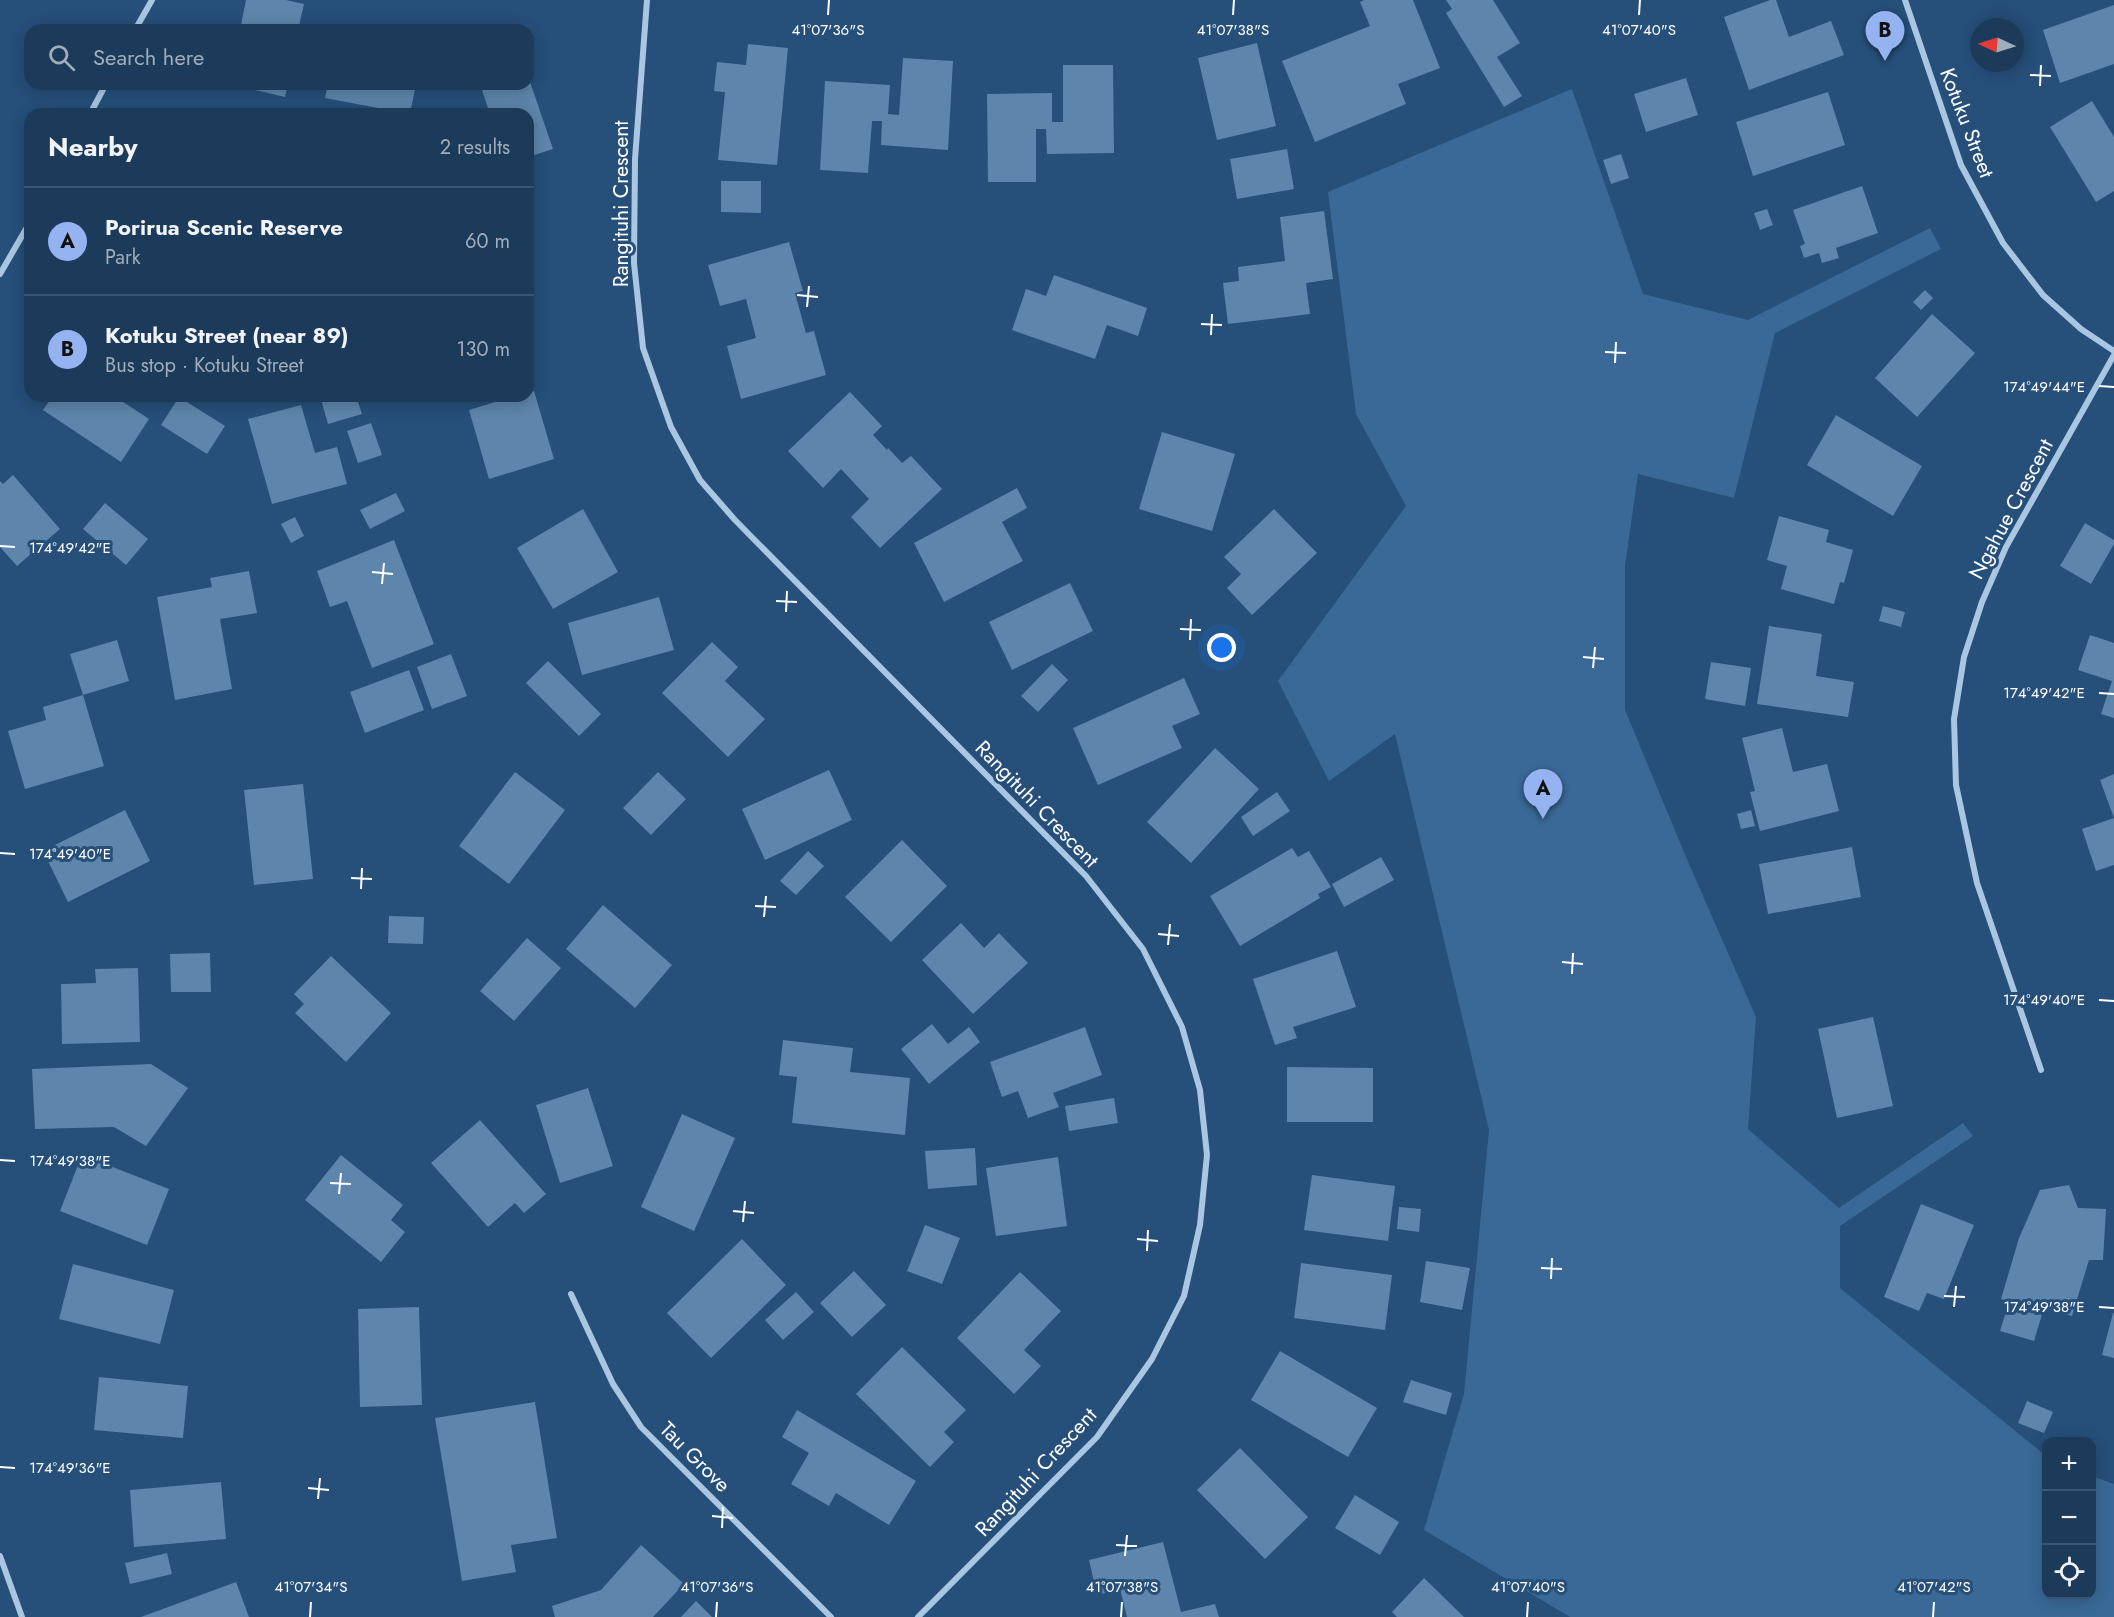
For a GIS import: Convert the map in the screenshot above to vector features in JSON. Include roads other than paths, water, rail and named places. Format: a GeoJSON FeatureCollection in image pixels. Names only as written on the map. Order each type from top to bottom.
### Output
{"type":"FeatureCollection","features":[{"type":"Feature","properties":{"kind":"street"},"geometry":{"type":"LineString","coordinates":[[138,24],[152,0]]}},
{"type":"Feature","properties":{"kind":"street","name":"Rangituhi Crescent"},"geometry":{"type":"LineString","coordinates":[[647,0],[635,159],[634,263],[643,348],[670,427],[700,480],[735,520],[1086,876],[1143,949],[1182,1027],[1200,1090],[1207,1155],[1200,1225],[1184,1296],[1152,1359],[1097,1437],[918,1617]]}},
{"type":"Feature","properties":{"kind":"street","name":"Kotuku Street"},"geometry":{"type":"LineString","coordinates":[[1905,0],[1961,165],[2003,243],[2043,295],[2081,329],[2114,353]]}},
{"type":"Feature","properties":{"kind":"street"},"geometry":{"type":"LineString","coordinates":[[93,108],[103,90]]}},
{"type":"Feature","properties":{"kind":"street"},"geometry":{"type":"LineString","coordinates":[[0,274],[24,232]]}},
{"type":"Feature","properties":{"kind":"street","name":"Ngahue Crescent"},"geometry":{"type":"LineString","coordinates":[[2041,1070],[1977,883],[1956,785],[1954,719],[1964,657],[1982,602],[2006,547],[2114,353]]}},
{"type":"Feature","properties":{"kind":"street","name":"Tau Grove"},"geometry":{"type":"LineString","coordinates":[[571,1294],[613,1384],[641,1427],[831,1617]]}},
{"type":"Feature","properties":{"kind":"street"},"geometry":{"type":"LineString","coordinates":[[0,1556],[22,1617]]}},
{"type":"Feature","properties":{"kind":"place","name":"Kotuku Street (near 89)"},"geometry":{"type":"Point","coordinates":[1885,61]}},
{"type":"Feature","properties":{"kind":"place","name":"Porirua Scenic Reserve"},"geometry":{"type":"Point","coordinates":[1543,819]}}]}
